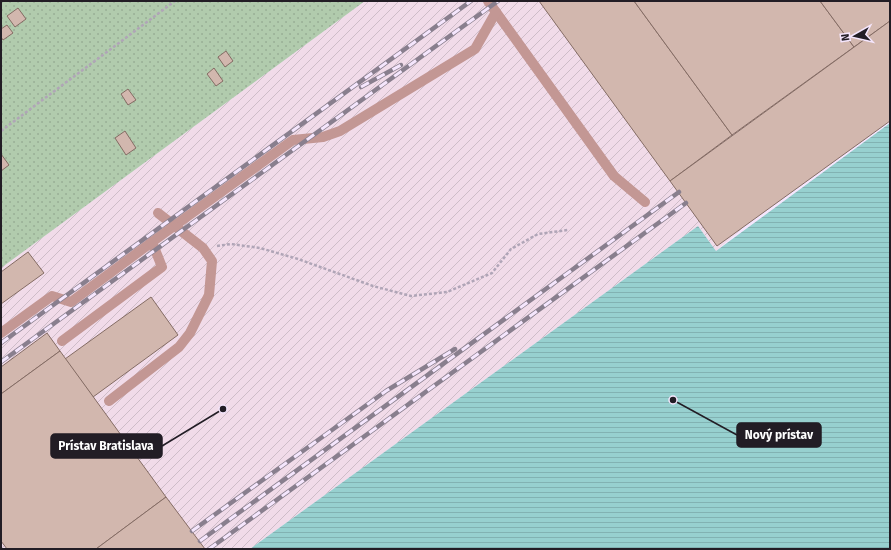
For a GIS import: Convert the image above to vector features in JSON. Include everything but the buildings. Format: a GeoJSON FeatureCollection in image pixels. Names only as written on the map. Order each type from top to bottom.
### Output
{"type":"FeatureCollection","features":[{"type":"Feature","properties":{"kind":"lane"},"geometry":{"type":"LineString","coordinates":[[488,1],[614,176],[645,202]]}},
{"type":"Feature","properties":{"kind":"lane"},"geometry":{"type":"LineString","coordinates":[[1,333],[52,296],[71,302],[294,140],[323,137],[340,131],[475,49],[496,12]]}},
{"type":"Feature","properties":{"kind":"lane"},"geometry":{"type":"LineString","coordinates":[[109,401],[179,347],[190,333],[209,295],[212,261],[202,248],[176,225],[158,213]]}},
{"type":"Feature","properties":{"kind":"lane"},"geometry":{"type":"LineString","coordinates":[[62,341],[162,267],[152,242]]}},
{"type":"Feature","properties":{"kind":"path"},"geometry":{"type":"LineString","coordinates":[[1,131],[175,1]]}},
{"type":"Feature","properties":{"kind":"path"},"geometry":{"type":"LineString","coordinates":[[202,248],[231,244],[260,248],[298,259],[372,286],[411,296],[447,292],[492,273],[511,249],[538,234],[568,230]]}},
{"type":"Feature","properties":{"kind":"shaded area"},"geometry":{"type":"Polygon","coordinates":[[[1,1],[365,1],[1,268],[1,1]]]}},
{"type":"Feature","properties":{"kind":"shaded area"},"geometry":{"type":"Polygon","coordinates":[[[365,1],[890,1],[890,101],[716,251],[698,226],[250,549],[1,549],[1,268],[365,1]]]}},
{"type":"Feature","properties":{"kind":"shaded area"},"geometry":{"type":"Polygon","coordinates":[[[890,123],[890,549],[250,549],[698,226],[716,251],[890,123]]]}},
{"type":"Feature","properties":{"kind":"railway"},"geometry":{"type":"LineString","coordinates":[[1,343],[471,1]]}},
{"type":"Feature","properties":{"kind":"railway"},"geometry":{"type":"LineString","coordinates":[[1,362],[498,1]]}},
{"type":"Feature","properties":{"kind":"railway"},"geometry":{"type":"LineString","coordinates":[[361,87],[401,65]]}},
{"type":"Feature","properties":{"kind":"railway"},"geometry":{"type":"LineString","coordinates":[[200,541],[679,192]]}},
{"type":"Feature","properties":{"kind":"railway"},"geometry":{"type":"LineString","coordinates":[[209,549],[686,203]]}},
{"type":"Feature","properties":{"kind":"railway"},"geometry":{"type":"LineString","coordinates":[[192,531],[386,391],[455,349]]}},
{"type":"Feature","properties":{"kind":"place","name":"Nový prístav"},"geometry":{"type":"Point","coordinates":[673,400]}},
{"type":"Feature","properties":{"kind":"place","name":"Prístav Bratislava"},"geometry":{"type":"Point","coordinates":[223,409]}}]}
